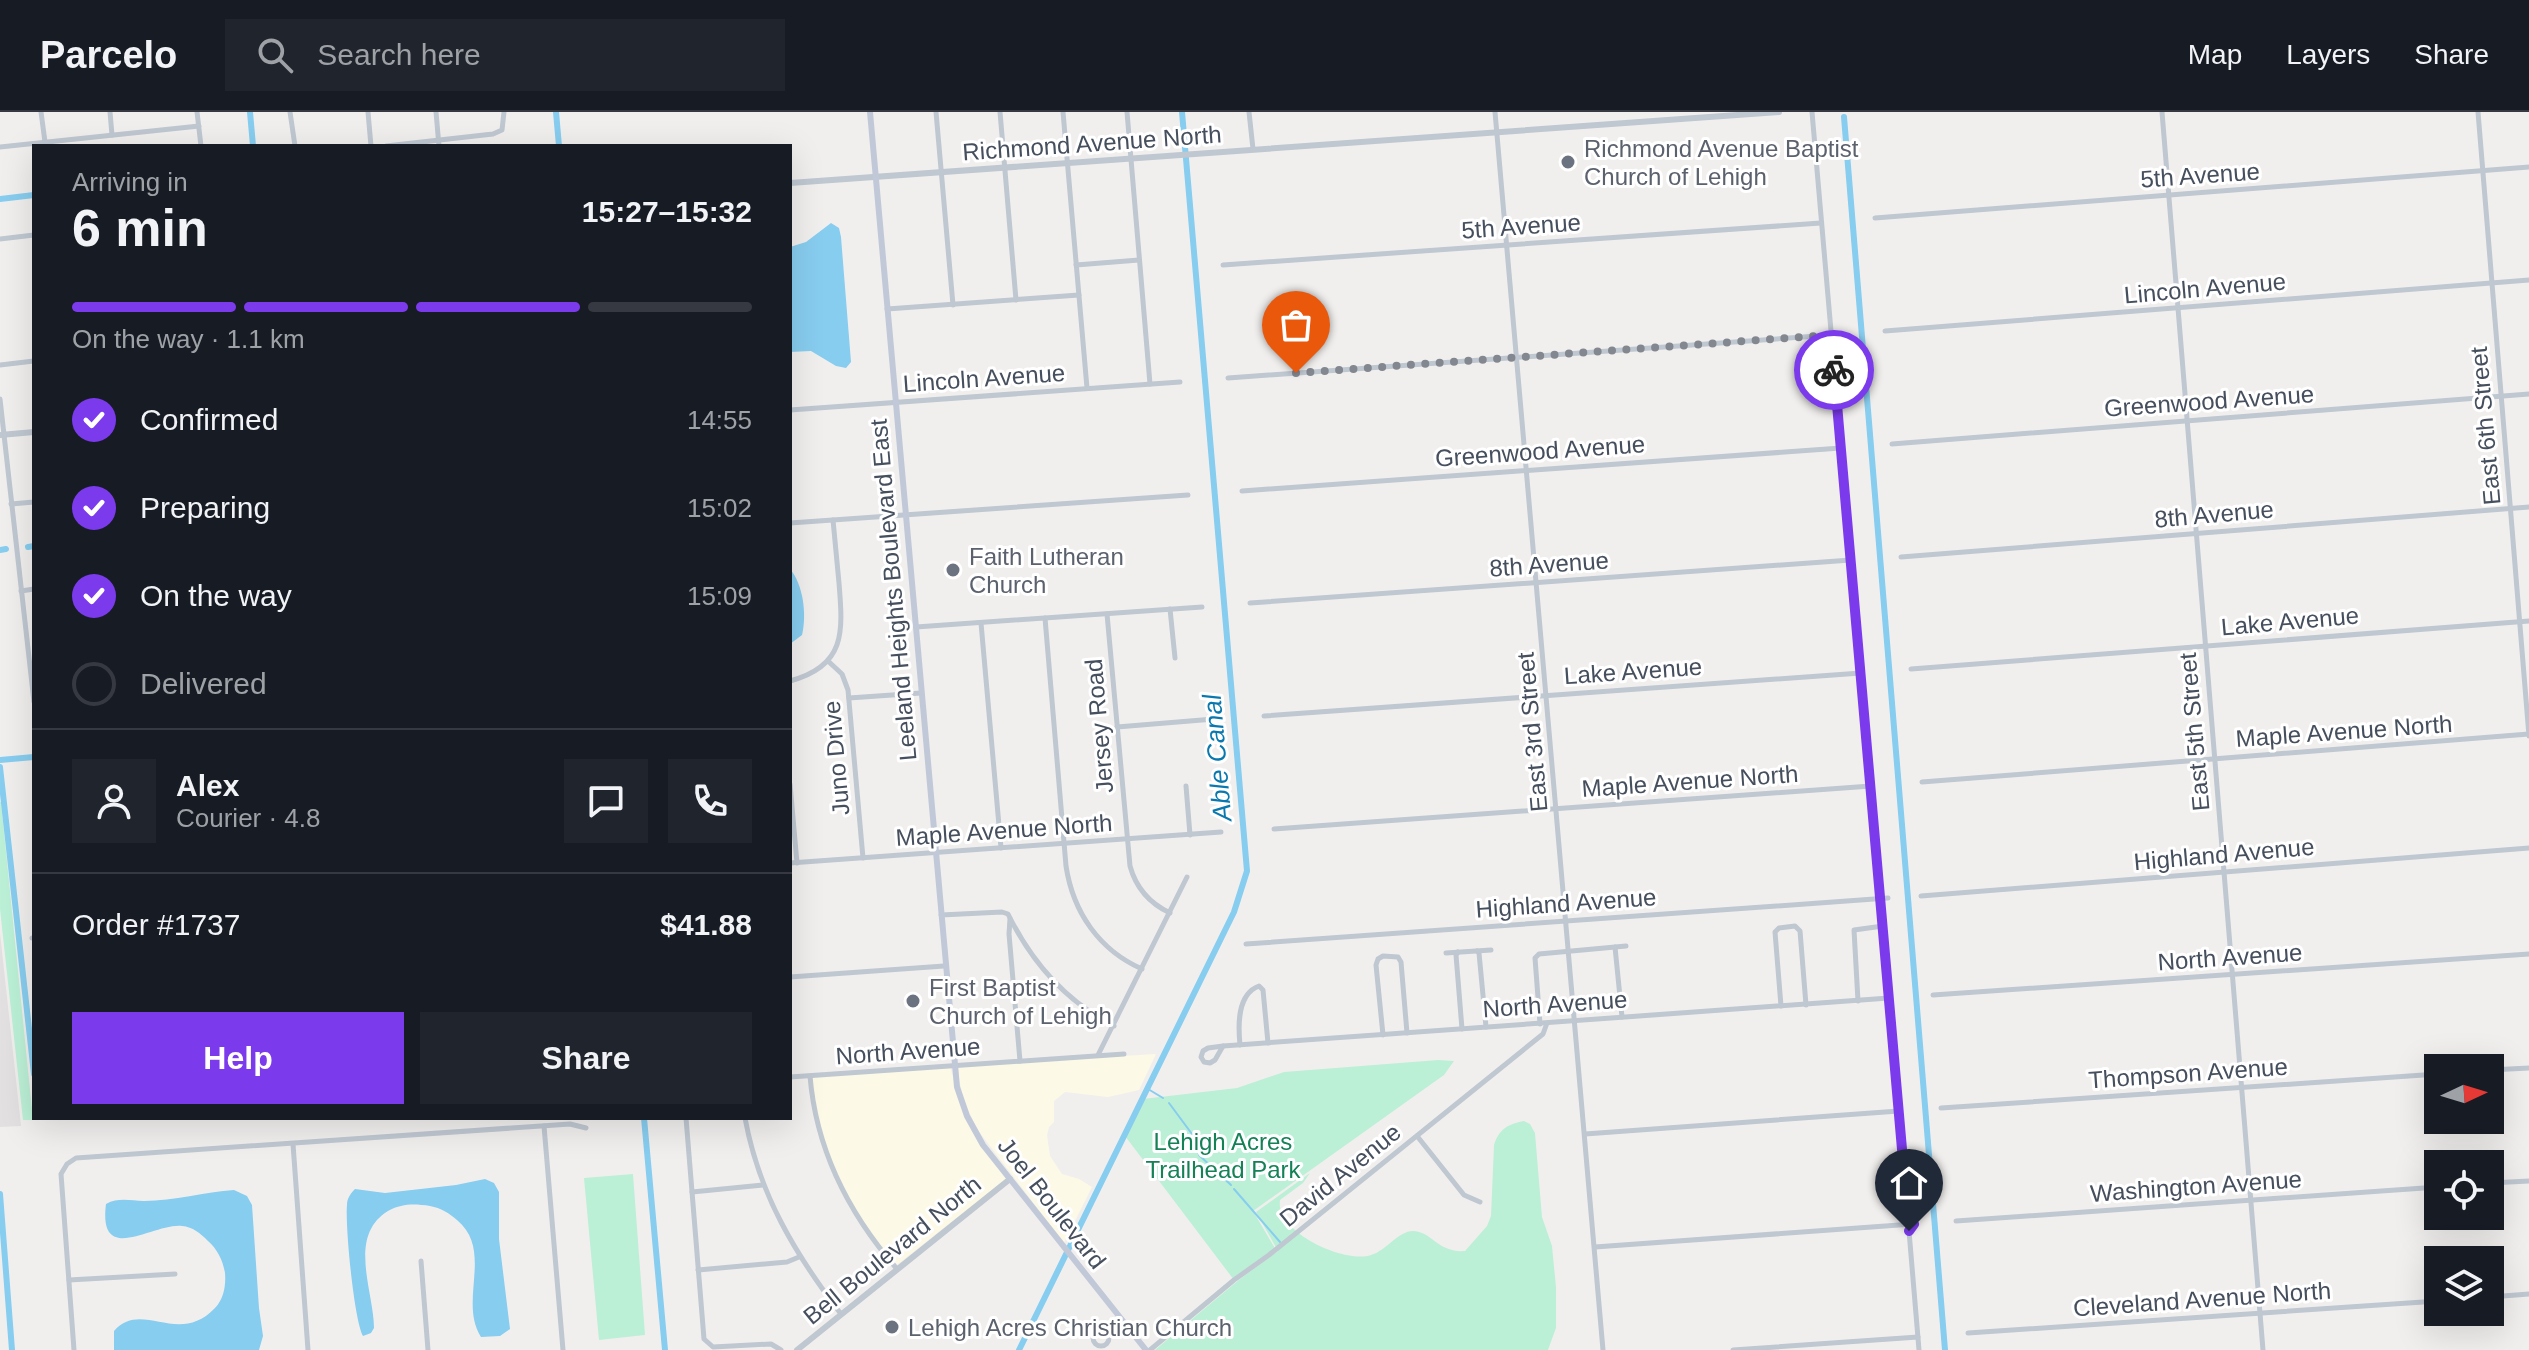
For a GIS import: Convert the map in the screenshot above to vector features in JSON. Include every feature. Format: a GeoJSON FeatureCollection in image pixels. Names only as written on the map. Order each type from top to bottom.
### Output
{"type":"FeatureCollection","features":[{"type":"Feature","properties":{"kind":"main road","name":"Leeland Heights Boulevard East"},"geometry":{"type":"LineString","coordinates":[[870,112],[953,1066]]}},
{"type":"Feature","properties":{"kind":"main road","name":"Joel Boulevard"},"geometry":{"type":"LineString","coordinates":[[953,1066],[961,1102],[974,1131],[1060,1244],[1148,1350]]}},
{"type":"Feature","properties":{"kind":"street"},"geometry":{"type":"LineString","coordinates":[[41,112],[45,142]]}},
{"type":"Feature","properties":{"kind":"street"},"geometry":{"type":"LineString","coordinates":[[110,112],[112,135]]}},
{"type":"Feature","properties":{"kind":"street"},"geometry":{"type":"LineString","coordinates":[[197,112],[201,144]]}},
{"type":"Feature","properties":{"kind":"street"},"geometry":{"type":"LineString","coordinates":[[290,112],[295,144]]}},
{"type":"Feature","properties":{"kind":"street"},"geometry":{"type":"LineString","coordinates":[[368,112],[371,144]]}},
{"type":"Feature","properties":{"kind":"street"},"geometry":{"type":"LineString","coordinates":[[436,112],[438,143],[502,130],[504,112]]}},
{"type":"Feature","properties":{"kind":"street"},"geometry":{"type":"LineString","coordinates":[[936,112],[953,305]]}},
{"type":"Feature","properties":{"kind":"street"},"geometry":{"type":"LineString","coordinates":[[1000,112],[1016,300]]}},
{"type":"Feature","properties":{"kind":"street"},"geometry":{"type":"LineString","coordinates":[[1063,112],[1087,388]]}},
{"type":"Feature","properties":{"kind":"street"},"geometry":{"type":"LineString","coordinates":[[1127,112],[1150,384]]}},
{"type":"Feature","properties":{"kind":"street"},"geometry":{"type":"LineString","coordinates":[[1249,112],[1253,149]]}},
{"type":"Feature","properties":{"kind":"street","name":"East 3rd Street"},"geometry":{"type":"LineString","coordinates":[[1495,112],[1603,1350]]}},
{"type":"Feature","properties":{"kind":"street","name":"Richmond Avenue North"},"geometry":{"type":"LineString","coordinates":[[792,183],[1779,112]]}},
{"type":"Feature","properties":{"kind":"street"},"geometry":{"type":"LineString","coordinates":[[1812,112],[1871,786],[1884,898],[1883,926],[1908,1218],[1914,1224]]}},
{"type":"Feature","properties":{"kind":"street","name":"East 5th Street"},"geometry":{"type":"LineString","coordinates":[[2162,112],[2263,1350]]}},
{"type":"Feature","properties":{"kind":"street","name":"East 6th Street"},"geometry":{"type":"LineString","coordinates":[[2478,112],[2529,735]]}},
{"type":"Feature","properties":{"kind":"street"},"geometry":{"type":"LineString","coordinates":[[0,147],[199,126]]}},
{"type":"Feature","properties":{"kind":"street","name":"5th Avenue"},"geometry":{"type":"LineString","coordinates":[[1875,218],[2529,167]]}},
{"type":"Feature","properties":{"kind":"street","name":"5th Avenue"},"geometry":{"type":"LineString","coordinates":[[1223,265],[1821,223]]}},
{"type":"Feature","properties":{"kind":"street"},"geometry":{"type":"LineString","coordinates":[[0,239],[32,235]]}},
{"type":"Feature","properties":{"kind":"street"},"geometry":{"type":"LineString","coordinates":[[1076,265],[1139,260]]}},
{"type":"Feature","properties":{"kind":"street","name":"Lincoln Avenue"},"geometry":{"type":"LineString","coordinates":[[1885,331],[2529,280]]}},
{"type":"Feature","properties":{"kind":"street"},"geometry":{"type":"LineString","coordinates":[[887,309],[1079,295]]}},
{"type":"Feature","properties":{"kind":"street"},"geometry":{"type":"LineString","coordinates":[[1228,378],[1831,335]]}},
{"type":"Feature","properties":{"kind":"street"},"geometry":{"type":"LineString","coordinates":[[0,365],[32,361]]}},
{"type":"Feature","properties":{"kind":"street","name":"Lincoln Avenue"},"geometry":{"type":"LineString","coordinates":[[792,410],[1180,382]]}},
{"type":"Feature","properties":{"kind":"street","name":"Greenwood Avenue"},"geometry":{"type":"LineString","coordinates":[[1892,444],[2529,394]]}},
{"type":"Feature","properties":{"kind":"street"},"geometry":{"type":"LineString","coordinates":[[0,399],[32,685]]}},
{"type":"Feature","properties":{"kind":"street"},"geometry":{"type":"LineString","coordinates":[[2,435],[32,432]]}},
{"type":"Feature","properties":{"kind":"street","name":"Greenwood Avenue"},"geometry":{"type":"LineString","coordinates":[[1242,491],[1841,448]]}},
{"type":"Feature","properties":{"kind":"street"},"geometry":{"type":"LineString","coordinates":[[792,523],[1188,495]]}},
{"type":"Feature","properties":{"kind":"street"},"geometry":{"type":"LineString","coordinates":[[11,504],[32,502]]}},
{"type":"Feature","properties":{"kind":"street","name":"8th Avenue"},"geometry":{"type":"LineString","coordinates":[[1901,557],[2529,507]]}},
{"type":"Feature","properties":{"kind":"street"},"geometry":{"type":"LineString","coordinates":[[792,680],[811,675],[828,661],[838,646],[842,626],[833,520]]}},
{"type":"Feature","properties":{"kind":"street","name":"8th Avenue"},"geometry":{"type":"LineString","coordinates":[[1250,603],[1851,560]]}},
{"type":"Feature","properties":{"kind":"street"},"geometry":{"type":"LineString","coordinates":[[21,591],[32,589]]}},
{"type":"Feature","properties":{"kind":"street"},"geometry":{"type":"LineString","coordinates":[[915,627],[1202,607]]}},
{"type":"Feature","properties":{"kind":"street"},"geometry":{"type":"LineString","coordinates":[[1170,609],[1175,658]]}},
{"type":"Feature","properties":{"kind":"street","name":"Jersey Road"},"geometry":{"type":"LineString","coordinates":[[1107,614],[1130,866],[1149,900],[1170,913]]}},
{"type":"Feature","properties":{"kind":"street"},"geometry":{"type":"LineString","coordinates":[[1045,618],[1070,886],[1084,920],[1111,951],[1142,969]]}},
{"type":"Feature","properties":{"kind":"street","name":"Lake Avenue"},"geometry":{"type":"LineString","coordinates":[[1911,669],[2529,621]]}},
{"type":"Feature","properties":{"kind":"street"},"geometry":{"type":"LineString","coordinates":[[981,623],[1001,848]]}},
{"type":"Feature","properties":{"kind":"street","name":"Juno Drive"},"geometry":{"type":"LineString","coordinates":[[828,661],[845,678],[849,698],[863,858]]}},
{"type":"Feature","properties":{"kind":"street","name":"Lake Avenue"},"geometry":{"type":"LineString","coordinates":[[1264,716],[1861,673]]}},
{"type":"Feature","properties":{"kind":"street"},"geometry":{"type":"LineString","coordinates":[[849,698],[921,693]]}},
{"type":"Feature","properties":{"kind":"street"},"geometry":{"type":"LineString","coordinates":[[1117,727],[1214,719]]}},
{"type":"Feature","properties":{"kind":"street","name":"Maple Avenue North"},"geometry":{"type":"LineString","coordinates":[[1922,782],[2529,735]]}},
{"type":"Feature","properties":{"kind":"street"},"geometry":{"type":"LineString","coordinates":[[1186,786],[1190,835]]}},
{"type":"Feature","properties":{"kind":"street","name":"Maple Avenue North"},"geometry":{"type":"LineString","coordinates":[[1274,829],[1871,786]]}},
{"type":"Feature","properties":{"kind":"street"},"geometry":{"type":"LineString","coordinates":[[792,824],[794,863]]}},
{"type":"Feature","properties":{"kind":"street","name":"Maple Avenue North"},"geometry":{"type":"LineString","coordinates":[[794,863],[1221,832]]}},
{"type":"Feature","properties":{"kind":"street","name":"Highland Avenue"},"geometry":{"type":"LineString","coordinates":[[1921,896],[2529,848]]}},
{"type":"Feature","properties":{"kind":"street"},"geometry":{"type":"LineString","coordinates":[[1098,1056],[1187,877]]}},
{"type":"Feature","properties":{"kind":"street","name":"Highland Avenue"},"geometry":{"type":"LineString","coordinates":[[1246,944],[1884,898]]}},
{"type":"Feature","properties":{"kind":"street"},"geometry":{"type":"LineString","coordinates":[[940,915],[1002,912],[1053,982],[1085,1010],[1114,1026]]}},
{"type":"Feature","properties":{"kind":"street"},"geometry":{"type":"LineString","coordinates":[[1010,919],[1020,1061]]}},
{"type":"Feature","properties":{"kind":"street"},"geometry":{"type":"LineString","coordinates":[[1781,1006],[1775,932],[1779,928],[1795,926],[1800,931],[1806,1005]]}},
{"type":"Feature","properties":{"kind":"street"},"geometry":{"type":"LineString","coordinates":[[1858,1001],[1854,930],[1883,926]]}},
{"type":"Feature","properties":{"kind":"street"},"geometry":{"type":"LineString","coordinates":[[1544,1023],[1535,958],[1539,954],[1626,946]]}},
{"type":"Feature","properties":{"kind":"street"},"geometry":{"type":"LineString","coordinates":[[1615,947],[1622,1017]]}},
{"type":"Feature","properties":{"kind":"street"},"geometry":{"type":"LineString","coordinates":[[1446,953],[1491,950]]}},
{"type":"Feature","properties":{"kind":"street"},"geometry":{"type":"LineString","coordinates":[[1477,951],[1486,1027]]}},
{"type":"Feature","properties":{"kind":"street"},"geometry":{"type":"LineString","coordinates":[[1458,952],[1462,1029]]}},
{"type":"Feature","properties":{"kind":"street","name":"North Avenue"},"geometry":{"type":"LineString","coordinates":[[1933,995],[2529,954]]}},
{"type":"Feature","properties":{"kind":"street"},"geometry":{"type":"LineString","coordinates":[[1369,959],[1393,955],[1401,962],[1407,1033]]}},
{"type":"Feature","properties":{"kind":"street"},"geometry":{"type":"LineString","coordinates":[[1381,957],[1376,965],[1383,1035]]}},
{"type":"Feature","properties":{"kind":"street"},"geometry":{"type":"LineString","coordinates":[[792,977],[944,966]]}},
{"type":"Feature","properties":{"kind":"street"},"geometry":{"type":"LineString","coordinates":[[1240,1045],[1238,1016],[1250,992],[1259,986],[1263,990],[1268,1043]]}},
{"type":"Feature","properties":{"kind":"street","name":"North Avenue"},"geometry":{"type":"LineString","coordinates":[[1223,1046],[1889,998]]}},
{"type":"Feature","properties":{"kind":"street","name":"David Avenue"},"geometry":{"type":"LineString","coordinates":[[1148,1350],[1543,1034],[1544,1023]]}},
{"type":"Feature","properties":{"kind":"street","name":"North Avenue"},"geometry":{"type":"LineString","coordinates":[[792,1077],[1124,1054]]}},
{"type":"Feature","properties":{"kind":"street"},"geometry":{"type":"LineString","coordinates":[[2504,1069],[2529,1068]]}},
{"type":"Feature","properties":{"kind":"street","name":"Thompson Avenue"},"geometry":{"type":"LineString","coordinates":[[1941,1108],[2424,1075]]}},
{"type":"Feature","properties":{"kind":"street"},"geometry":{"type":"LineString","coordinates":[[810,1076],[820,1132],[841,1187],[865,1229],[897,1269]]}},
{"type":"Feature","properties":{"kind":"street"},"geometry":{"type":"LineString","coordinates":[[1585,1134],[1899,1111]]}},
{"type":"Feature","properties":{"kind":"street"},"geometry":{"type":"LineString","coordinates":[[686,1120],[704,1339],[708,1345],[719,1347],[771,1344],[781,1350]]}},
{"type":"Feature","properties":{"kind":"street"},"geometry":{"type":"LineString","coordinates":[[746,1120],[763,1185],[784,1231],[841,1314]]}},
{"type":"Feature","properties":{"kind":"street"},"geometry":{"type":"LineString","coordinates":[[74,1350],[61,1174],[67,1164],[76,1158],[570,1124],[586,1128]]}},
{"type":"Feature","properties":{"kind":"street"},"geometry":{"type":"LineString","coordinates":[[544,1126],[563,1350]]}},
{"type":"Feature","properties":{"kind":"street"},"geometry":{"type":"LineString","coordinates":[[1417,1136],[1464,1195],[1480,1202]]}},
{"type":"Feature","properties":{"kind":"street"},"geometry":{"type":"LineString","coordinates":[[293,1144],[308,1350]]}},
{"type":"Feature","properties":{"kind":"street","name":"Bell Boulevard North"},"geometry":{"type":"LineString","coordinates":[[797,1350],[1010,1179]]}},
{"type":"Feature","properties":{"kind":"street"},"geometry":{"type":"LineString","coordinates":[[2504,1182],[2529,1181]]}},
{"type":"Feature","properties":{"kind":"street"},"geometry":{"type":"LineString","coordinates":[[692,1192],[763,1185]]}},
{"type":"Feature","properties":{"kind":"street","name":"Washington Avenue"},"geometry":{"type":"LineString","coordinates":[[1956,1221],[2424,1188]]}},
{"type":"Feature","properties":{"kind":"street"},"geometry":{"type":"LineString","coordinates":[[1595,1247],[1914,1224]]}},
{"type":"Feature","properties":{"kind":"street"},"geometry":{"type":"LineString","coordinates":[[1914,1224],[1909,1231],[1919,1350]]}},
{"type":"Feature","properties":{"kind":"street"},"geometry":{"type":"LineString","coordinates":[[698,1270],[787,1262],[799,1257]]}},
{"type":"Feature","properties":{"kind":"street"},"geometry":{"type":"LineString","coordinates":[[421,1261],[428,1350]]}},
{"type":"Feature","properties":{"kind":"street"},"geometry":{"type":"LineString","coordinates":[[69,1280],[175,1274]]}},
{"type":"Feature","properties":{"kind":"street"},"geometry":{"type":"LineString","coordinates":[[2504,1296],[2529,1294]]}},
{"type":"Feature","properties":{"kind":"street","name":"Cleveland Avenue North"},"geometry":{"type":"LineString","coordinates":[[1968,1333],[2424,1302]]}},
{"type":"Feature","properties":{"kind":"street"},"geometry":{"type":"LineString","coordinates":[[1107,1333],[1122,1320]]}},
{"type":"Feature","properties":{"kind":"street"},"geometry":{"type":"LineString","coordinates":[[1733,1350],[1918,1337]]}},
{"type":"Feature","properties":{"kind":"shaded area"},"geometry":{"type":"Polygon","coordinates":[[[0,933],[21,1126],[0,1127],[0,933]]]}},
{"type":"Feature","properties":{"kind":"shaded area"},"geometry":{"type":"Polygon","coordinates":[[[1156,1054],[1139,1090],[1108,1097],[1065,1092],[1054,1101],[1054,1122],[1047,1135],[1050,1156],[1062,1174],[1092,1187],[1064,1243],[977,1129],[964,1101],[956,1066],[1156,1054]]]}},
{"type":"Feature","properties":{"kind":"shaded area"},"geometry":{"type":"Polygon","coordinates":[[[950,1066],[964,1117],[981,1147],[1006,1179],[893,1268],[850,1209],[835,1180],[823,1150],[808,1078],[950,1066]]]}},
{"type":"Feature","properties":{"kind":"green space"},"geometry":{"type":"Polygon","coordinates":[[[1,802],[32,1120],[23,1120],[0,909],[1,802]]]}},
{"type":"Feature","properties":{"kind":"green space","name":"Lehigh Acres Trailhead Park"},"geometry":{"type":"Polygon","coordinates":[[[1454,1061],[1444,1075],[1253,1211],[1276,1250],[1234,1280],[1125,1136],[1143,1099],[1237,1088],[1284,1072],[1454,1061]]]}},
{"type":"Feature","properties":{"kind":"green space"},"geometry":{"type":"Polygon","coordinates":[[[1524,1121],[1535,1133],[1542,1217],[1552,1246],[1556,1328],[1548,1350],[1155,1350],[1278,1251],[1256,1212],[1310,1173],[1303,1183],[1280,1200],[1281,1212],[1288,1223],[1314,1243],[1359,1257],[1377,1253],[1403,1234],[1414,1231],[1448,1249],[1465,1251],[1487,1226],[1491,1216],[1496,1139],[1505,1128],[1524,1121]]]}},
{"type":"Feature","properties":{"kind":"green space"},"geometry":{"type":"Polygon","coordinates":[[[633,1174],[645,1335],[599,1340],[584,1178],[633,1174]]]}},
{"type":"Feature","properties":{"kind":"water"},"geometry":{"type":"Polygon","coordinates":[[[831,223],[839,228],[851,362],[846,368],[836,366],[811,351],[792,352],[792,246],[806,242],[831,223]]]}},
{"type":"Feature","properties":{"kind":"water"},"geometry":{"type":"Polygon","coordinates":[[[792,572],[803,600],[802,635],[792,642],[792,572]]]}},
{"type":"Feature","properties":{"kind":"water"},"geometry":{"type":"Polygon","coordinates":[[[485,1179],[494,1183],[499,1192],[499,1239],[510,1329],[500,1336],[481,1337],[473,1308],[475,1261],[468,1232],[441,1209],[409,1205],[388,1211],[376,1222],[369,1235],[366,1265],[374,1328],[363,1336],[356,1312],[349,1251],[347,1205],[352,1192],[355,1189],[385,1193],[485,1179]]]}},
{"type":"Feature","properties":{"kind":"water"},"geometry":{"type":"Polygon","coordinates":[[[234,1190],[247,1196],[252,1205],[263,1336],[259,1350],[114,1350],[114,1331],[125,1322],[136,1319],[188,1324],[201,1319],[220,1300],[225,1287],[225,1273],[214,1248],[190,1228],[170,1227],[130,1238],[110,1234],[106,1223],[106,1204],[120,1200],[155,1201],[234,1190]]]}},
{"type":"Feature","properties":{"kind":"waterway"},"geometry":{"type":"LineString","coordinates":[[250,112],[253,144]]}},
{"type":"Feature","properties":{"kind":"waterway"},"geometry":{"type":"LineString","coordinates":[[556,112],[559,144]]}},
{"type":"Feature","properties":{"kind":"waterway","name":"Able Canal"},"geometry":{"type":"LineString","coordinates":[[1019,1350],[1234,912],[1247,871],[1182,112]]}},
{"type":"Feature","properties":{"kind":"waterway"},"geometry":{"type":"LineString","coordinates":[[1844,117],[1945,1350]]}},
{"type":"Feature","properties":{"kind":"waterway"},"geometry":{"type":"LineString","coordinates":[[0,199],[32,195]]}},
{"type":"Feature","properties":{"kind":"waterway"},"geometry":{"type":"LineString","coordinates":[[28,547],[32,546]]}},
{"type":"Feature","properties":{"kind":"waterway"},"geometry":{"type":"LineString","coordinates":[[0,550],[6,549]]}},
{"type":"Feature","properties":{"kind":"waterway"},"geometry":{"type":"LineString","coordinates":[[0,760],[32,757]]}},
{"type":"Feature","properties":{"kind":"waterway"},"geometry":{"type":"LineString","coordinates":[[0,767],[32,1056]]}},
{"type":"Feature","properties":{"kind":"waterway"},"geometry":{"type":"LineString","coordinates":[[1148,1089],[1163,1098]]}},
{"type":"Feature","properties":{"kind":"waterway"},"geometry":{"type":"LineString","coordinates":[[1169,1103],[1192,1134]]}},
{"type":"Feature","properties":{"kind":"waterway"},"geometry":{"type":"LineString","coordinates":[[644,1120],[665,1350]]}},
{"type":"Feature","properties":{"kind":"waterway"},"geometry":{"type":"LineString","coordinates":[[1197,1142],[1199,1155],[1231,1185]]}},
{"type":"Feature","properties":{"kind":"waterway"},"geometry":{"type":"LineString","coordinates":[[1234,1189],[1280,1242]]}},
{"type":"Feature","properties":{"kind":"waterway"},"geometry":{"type":"LineString","coordinates":[[0,1194],[12,1350]]}},
{"type":"Feature","properties":{"kind":"way so far"},"geometry":{"type":"LineString","coordinates":[[1296,373],[1831,335],[1834,370]]}},
{"type":"Feature","properties":{"kind":"place","name":"Richmond Avenue Baptist Church of Lehigh"},"geometry":{"type":"Point","coordinates":[1568,162]}},
{"type":"Feature","properties":{"kind":"place","name":"Faith Lutheran Church"},"geometry":{"type":"Point","coordinates":[953,570]}},
{"type":"Feature","properties":{"kind":"place","name":"First Baptist Church of Lehigh"},"geometry":{"type":"Point","coordinates":[913,1001]}},
{"type":"Feature","properties":{"kind":"place","name":"Lehigh Acres Christian Church"},"geometry":{"type":"Point","coordinates":[892,1327]}},
{"type":"Feature","properties":{"kind":"route"},"geometry":{"type":"LineString","coordinates":[[1834,370],[1908,1218],[1914,1224],[1909,1231]]}}]}
